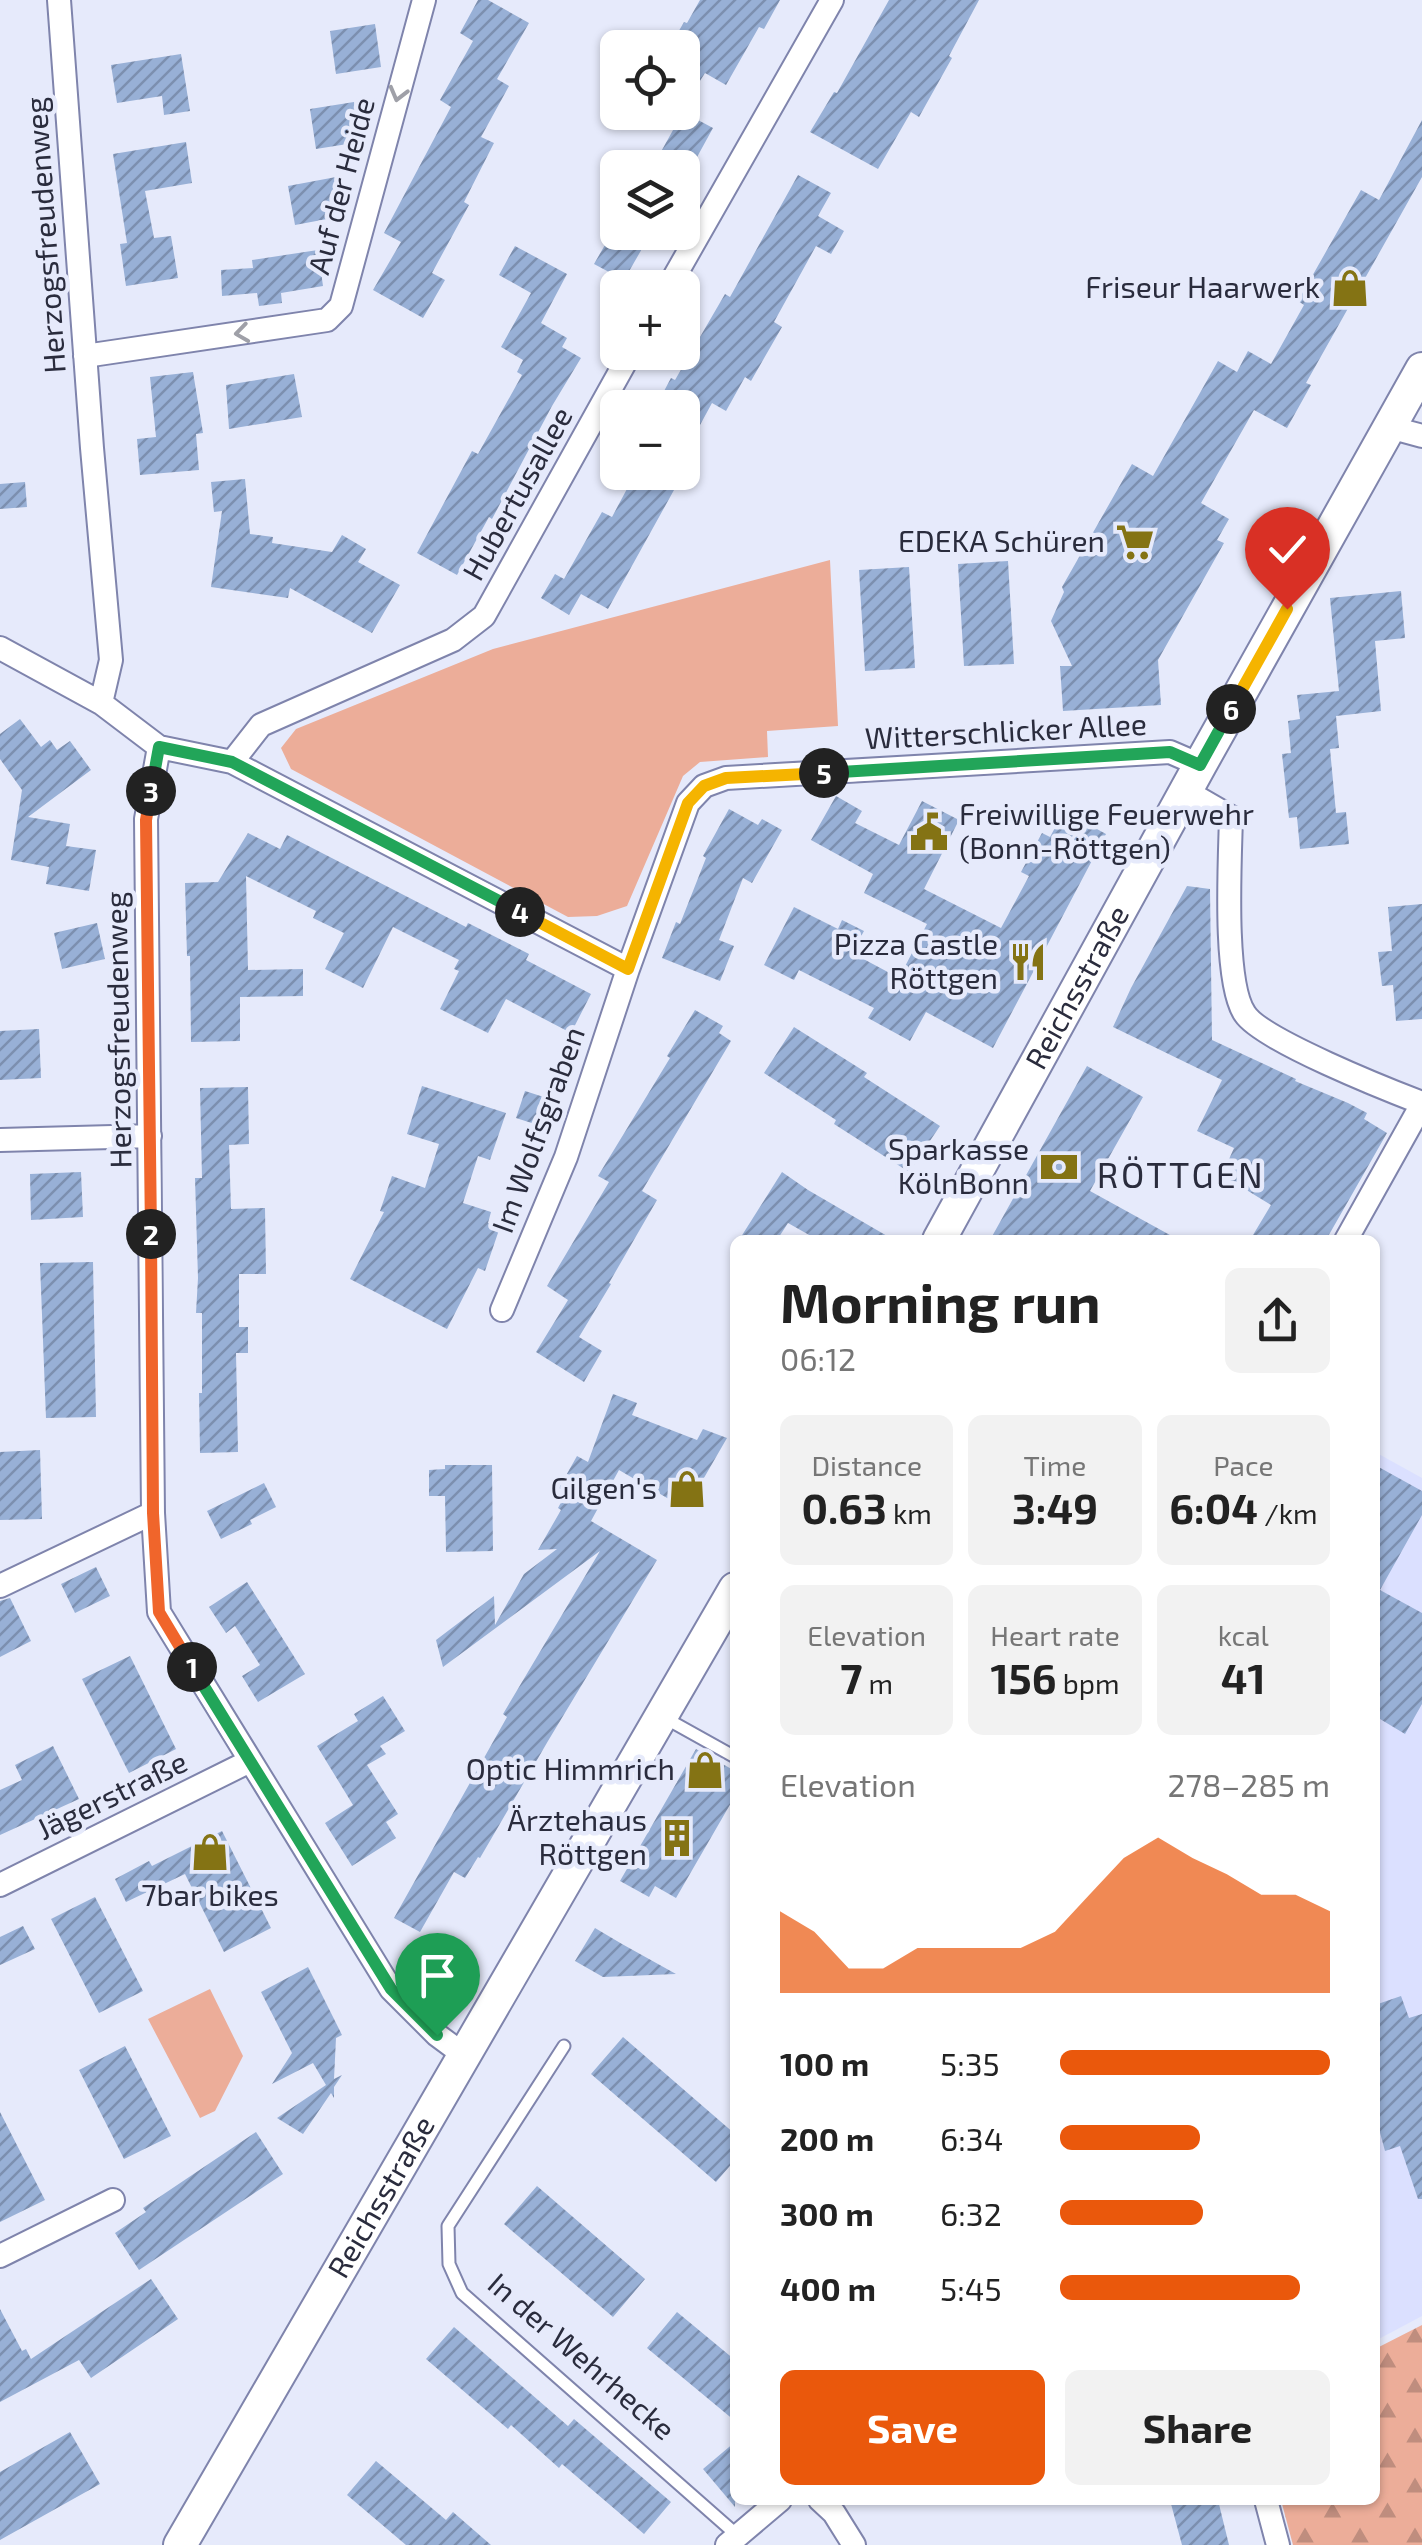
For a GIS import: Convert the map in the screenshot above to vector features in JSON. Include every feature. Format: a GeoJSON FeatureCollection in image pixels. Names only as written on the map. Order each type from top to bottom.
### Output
{"type":"FeatureCollection","features":[{"type":"Feature","properties":{"kind":"main road","name":"Reichsstraße"},"geometry":{"type":"LineString","coordinates":[[941,1235],[1422,368]]}},
{"type":"Feature","properties":{"kind":"main road","name":"Reichsstraße"},"geometry":{"type":"LineString","coordinates":[[180,2545],[730,1598]]}},
{"type":"Feature","properties":{"kind":"street","name":"Herzogsfreudenweg"},"geometry":{"type":"LineString","coordinates":[[59,0],[111,660],[101,704]]}},
{"type":"Feature","properties":{"kind":"street","name":"Auf der Heide"},"geometry":{"type":"LineString","coordinates":[[85,356],[327,320],[341,306],[424,0]]}},
{"type":"Feature","properties":{"kind":"street"},"geometry":{"type":"LineString","coordinates":[[678,270],[832,0]]}},
{"type":"Feature","properties":{"kind":"street","name":"Hubertusallee"},"geometry":{"type":"LineString","coordinates":[[232,762],[261,725],[453,640],[484,616],[622,370]]}},
{"type":"Feature","properties":{"kind":"street"},"geometry":{"type":"LineString","coordinates":[[1389,427],[1422,436]]}},
{"type":"Feature","properties":{"kind":"street"},"geometry":{"type":"LineString","coordinates":[[0,648],[101,704],[159,747],[232,762],[628,969]]}},
{"type":"Feature","properties":{"kind":"street","name":"Herzogsfreudenweg"},"geometry":{"type":"LineString","coordinates":[[159,747],[146,820],[153,1513],[159,1612],[391,1989],[437,2035],[464,2055]]}},
{"type":"Feature","properties":{"kind":"street","name":"Witterschlicker Allee"},"geometry":{"type":"LineString","coordinates":[[628,969],[688,803],[704,786],[726,778],[1170,752],[1230,817],[1230,932],[1236,992],[1245,1015],[1265,1032],[1422,1104]]}},
{"type":"Feature","properties":{"kind":"street","name":"Im Wolfsgraben"},"geometry":{"type":"LineString","coordinates":[[502,1310],[566,1157],[628,969]]}},
{"type":"Feature","properties":{"kind":"street"},"geometry":{"type":"LineString","coordinates":[[1349,1235],[1422,1104]]}},
{"type":"Feature","properties":{"kind":"street"},"geometry":{"type":"LineString","coordinates":[[0,1140],[150,1136]]}},
{"type":"Feature","properties":{"kind":"street"},"geometry":{"type":"LineString","coordinates":[[0,1586],[153,1513]]}},
{"type":"Feature","properties":{"kind":"street","name":"Jägerstraße"},"geometry":{"type":"LineString","coordinates":[[0,1885],[250,1761]]}},
{"type":"Feature","properties":{"kind":"street"},"geometry":{"type":"LineString","coordinates":[[0,2256],[112,2200]]}},
{"type":"Feature","properties":{"kind":"street","name":"In der Wehrhecke"},"geometry":{"type":"LineString","coordinates":[[732,2540],[774,2505]]}},
{"type":"Feature","properties":{"kind":"street"},"geometry":{"type":"LineString","coordinates":[[825,2505],[854,2545]]}},
{"type":"Feature","properties":{"kind":"street"},"geometry":{"type":"LineString","coordinates":[[1267,2505],[1278,2545]]}},
{"type":"Feature","properties":{"kind":"lane"},"geometry":{"type":"LineString","coordinates":[[661,1716],[730,1754]]}},
{"type":"Feature","properties":{"kind":"lane","name":"In der Wehrhecke"},"geometry":{"type":"LineString","coordinates":[[564,2046],[448,2226],[450,2264],[462,2293],[732,2540]]}},
{"type":"Feature","properties":{"kind":"shaded area"},"geometry":{"type":"Polygon","coordinates":[[[1380,1455],[1422,1478],[1422,2316],[1380,2338],[1380,1455]]]}},
{"type":"Feature","properties":{"kind":"green space"},"geometry":{"type":"Polygon","coordinates":[[[830,560],[838,726],[767,731],[768,757],[700,762],[683,776],[627,906],[597,916],[568,917],[291,769],[281,748],[296,729],[493,649],[830,560]]]}},
{"type":"Feature","properties":{"kind":"green space"},"geometry":{"type":"Polygon","coordinates":[[[210,1989],[243,2056],[215,2111],[200,2118],[148,2019],[210,1989]]]}},
{"type":"Feature","properties":{"kind":"green space"},"geometry":{"type":"Polygon","coordinates":[[[1422,2325],[1422,2545],[1293,2545],[1282,2505],[1380,2505],[1380,2346],[1422,2325]]]}},
{"type":"Feature","properties":{"kind":"building"},"geometry":{"type":"Polygon","coordinates":[[[478,0],[488,0],[529,23],[497,79],[509,86],[481,137],[494,143],[464,202],[469,205],[432,273],[445,280],[423,318],[373,290],[401,242],[384,233],[451,107],[440,100],[473,41],[460,33],[478,0]]]}},
{"type":"Feature","properties":{"kind":"building"},"geometry":{"type":"Polygon","coordinates":[[[700,0],[780,0],[764,29],[759,27],[726,85],[705,73],[700,81],[700,30],[679,30],[700,0]]]}},
{"type":"Feature","properties":{"kind":"building"},"geometry":{"type":"Polygon","coordinates":[[[889,0],[979,0],[919,117],[911,112],[878,169],[810,132],[834,92],[837,93],[889,0]]]}},
{"type":"Feature","properties":{"kind":"building"},"geometry":{"type":"Polygon","coordinates":[[[375,24],[381,67],[336,74],[330,31],[375,24]]]}},
{"type":"Feature","properties":{"kind":"building"},"geometry":{"type":"Polygon","coordinates":[[[181,54],[190,111],[164,115],[162,96],[117,103],[111,65],[181,54]]]}},
{"type":"Feature","properties":{"kind":"building"},"geometry":{"type":"Polygon","coordinates":[[[354,102],[360,142],[316,149],[310,109],[354,102]]]}},
{"type":"Feature","properties":{"kind":"building"},"geometry":{"type":"Polygon","coordinates":[[[1422,120],[1422,177],[1306,383],[1311,385],[1287,428],[1254,410],[1201,503],[1229,519],[1217,540],[1224,543],[1158,660],[1161,705],[1063,711],[1060,666],[1072,666],[1051,621],[1064,592],[1062,587],[1132,464],[1153,476],[1218,361],[1237,372],[1248,351],[1271,364],[1304,305],[1298,301],[1361,190],[1379,200],[1422,120]]]}},
{"type":"Feature","properties":{"kind":"building"},"geometry":{"type":"Polygon","coordinates":[[[700,121],[713,128],[700,152],[662,150],[673,130],[700,130],[700,121]]]}},
{"type":"Feature","properties":{"kind":"building"},"geometry":{"type":"Polygon","coordinates":[[[186,142],[192,183],[145,191],[154,238],[171,236],[178,278],[126,286],[120,244],[127,243],[113,154],[186,142]]]}},
{"type":"Feature","properties":{"kind":"building"},"geometry":{"type":"Polygon","coordinates":[[[798,175],[831,193],[818,216],[844,231],[831,254],[816,246],[774,322],[782,327],[751,381],[745,377],[726,411],[712,403],[700,425],[700,390],[665,390],[681,370],[700,370],[700,337],[725,294],[730,297],[798,175]]]}},
{"type":"Feature","properties":{"kind":"building"},"geometry":{"type":"Polygon","coordinates":[[[336,177],[343,216],[295,225],[288,186],[336,177]]]}},
{"type":"Feature","properties":{"kind":"building"},"geometry":{"type":"Polygon","coordinates":[[[515,246],[567,274],[541,323],[567,338],[562,347],[581,358],[457,575],[417,553],[472,451],[478,454],[522,375],[517,372],[523,360],[501,347],[531,293],[499,275],[515,246]]]}},
{"type":"Feature","properties":{"kind":"building"},"geometry":{"type":"Polygon","coordinates":[[[318,250],[323,286],[281,293],[282,303],[259,306],[257,293],[222,296],[221,270],[253,268],[252,260],[318,250]]]}},
{"type":"Feature","properties":{"kind":"building"},"geometry":{"type":"Polygon","coordinates":[[[602,250],[641,250],[630,270],[605,270],[594,264],[602,250]]]}},
{"type":"Feature","properties":{"kind":"building"},"geometry":{"type":"Polygon","coordinates":[[[193,372],[203,433],[196,434],[199,470],[140,475],[137,439],[156,437],[150,377],[193,372]]]}},
{"type":"Feature","properties":{"kind":"building"},"geometry":{"type":"Polygon","coordinates":[[[294,374],[302,417],[229,429],[226,385],[294,374]]]}},
{"type":"Feature","properties":{"kind":"building"},"geometry":{"type":"Polygon","coordinates":[[[245,479],[250,534],[273,537],[272,543],[332,552],[342,535],[366,549],[358,562],[400,585],[372,633],[290,588],[288,598],[211,587],[222,511],[214,512],[211,482],[245,479]]]}},
{"type":"Feature","properties":{"kind":"building"},"geometry":{"type":"Polygon","coordinates":[[[25,482],[27,507],[0,509],[0,484],[25,482]]]}},
{"type":"Feature","properties":{"kind":"building"},"geometry":{"type":"Polygon","coordinates":[[[626,490],[674,490],[608,609],[581,594],[569,615],[541,598],[555,574],[564,579],[602,512],[612,517],[626,490]]]}},
{"type":"Feature","properties":{"kind":"building"},"geometry":{"type":"Polygon","coordinates":[[[1008,561],[1014,664],[964,666],[958,564],[1008,561]]]}},
{"type":"Feature","properties":{"kind":"building"},"geometry":{"type":"Polygon","coordinates":[[[909,567],[915,668],[865,671],[859,570],[909,567]]]}},
{"type":"Feature","properties":{"kind":"building"},"geometry":{"type":"Polygon","coordinates":[[[1401,591],[1405,638],[1375,641],[1381,711],[1336,716],[1339,748],[1330,749],[1336,813],[1346,812],[1349,844],[1300,849],[1297,817],[1289,818],[1282,754],[1291,753],[1288,721],[1300,719],[1297,695],[1339,691],[1330,598],[1401,591]]]}},
{"type":"Feature","properties":{"kind":"building"},"geometry":{"type":"Polygon","coordinates":[[[20,719],[41,747],[50,740],[57,750],[70,741],[91,770],[28,817],[70,824],[66,846],[96,850],[89,891],[46,884],[49,867],[11,860],[22,790],[0,759],[0,734],[20,719]]]}},
{"type":"Feature","properties":{"kind":"building"},"geometry":{"type":"Polygon","coordinates":[[[836,796],[862,811],[855,823],[899,845],[922,801],[959,820],[924,889],[1001,928],[1029,876],[1021,872],[1042,833],[1050,837],[1064,811],[1106,834],[993,1048],[926,1012],[910,1041],[868,1018],[874,1008],[799,970],[794,980],[764,965],[794,907],[838,929],[842,920],[864,931],[856,955],[899,978],[927,924],[864,893],[873,874],[811,840],[836,796]]]}},
{"type":"Feature","properties":{"kind":"building"},"geometry":{"type":"Polygon","coordinates":[[[729,809],[758,825],[762,819],[782,830],[752,883],[743,878],[719,940],[734,946],[720,981],[662,958],[676,922],[680,924],[706,858],[703,856],[729,809]]]}},
{"type":"Feature","properties":{"kind":"building"},"geometry":{"type":"Polygon","coordinates":[[[248,833],[280,849],[287,835],[466,927],[468,923],[529,954],[526,960],[591,994],[571,1033],[506,999],[488,1033],[440,1009],[459,971],[454,969],[459,960],[393,927],[363,988],[325,969],[344,933],[313,918],[316,911],[246,876],[248,970],[303,969],[303,996],[240,997],[240,1041],[191,1042],[185,883],[218,882],[248,833]]]}},
{"type":"Feature","properties":{"kind":"building"},"geometry":{"type":"Polygon","coordinates":[[[1187,886],[1210,889],[1212,1040],[1367,1113],[1364,1119],[1387,1133],[1329,1235],[1253,1235],[1271,1205],[1222,1175],[1234,1148],[1197,1131],[1222,1080],[1113,1027],[1187,886]]]}},
{"type":"Feature","properties":{"kind":"building"},"geometry":{"type":"Polygon","coordinates":[[[1422,904],[1422,1019],[1396,1021],[1393,985],[1382,986],[1378,952],[1392,951],[1388,907],[1422,904]]]}},
{"type":"Feature","properties":{"kind":"building"},"geometry":{"type":"Polygon","coordinates":[[[97,923],[105,959],[62,969],[54,933],[97,923]]]}},
{"type":"Feature","properties":{"kind":"building"},"geometry":{"type":"Polygon","coordinates":[[[695,1010],[723,1026],[719,1033],[731,1041],[642,1191],[657,1200],[579,1337],[602,1351],[584,1382],[536,1352],[568,1300],[547,1286],[609,1182],[598,1176],[695,1010]]]}},
{"type":"Feature","properties":{"kind":"building"},"geometry":{"type":"Polygon","coordinates":[[[794,1027],[940,1126],[909,1172],[764,1073],[794,1027]]]}},
{"type":"Feature","properties":{"kind":"building"},"geometry":{"type":"Polygon","coordinates":[[[39,1029],[41,1078],[0,1080],[0,1031],[39,1029]]]}},
{"type":"Feature","properties":{"kind":"building"},"geometry":{"type":"Polygon","coordinates":[[[1087,1066],[1143,1097],[1090,1191],[1170,1235],[993,1235],[1087,1066]]]}},
{"type":"Feature","properties":{"kind":"building"},"geometry":{"type":"Polygon","coordinates":[[[422,1086],[506,1113],[490,1160],[478,1156],[463,1203],[491,1212],[488,1223],[500,1227],[485,1271],[478,1268],[447,1329],[350,1279],[384,1212],[380,1211],[392,1176],[425,1188],[439,1144],[407,1134],[422,1086]]]}},
{"type":"Feature","properties":{"kind":"building"},"geometry":{"type":"Polygon","coordinates":[[[248,1087],[249,1144],[229,1145],[231,1209],[265,1208],[266,1274],[239,1274],[239,1327],[248,1327],[248,1353],[236,1353],[238,1452],[200,1453],[202,1313],[196,1313],[195,1178],[202,1178],[200,1088],[248,1087]]]}},
{"type":"Feature","properties":{"kind":"building"},"geometry":{"type":"Polygon","coordinates":[[[525,1091],[550,1099],[541,1126],[516,1118],[525,1091]]]}},
{"type":"Feature","properties":{"kind":"building"},"geometry":{"type":"Polygon","coordinates":[[[81,1172],[83,1217],[31,1220],[30,1174],[81,1172]]]}},
{"type":"Feature","properties":{"kind":"building"},"geometry":{"type":"Polygon","coordinates":[[[782,1172],[885,1235],[809,1235],[788,1223],[780,1235],[742,1235],[782,1172]]]}},
{"type":"Feature","properties":{"kind":"building"},"geometry":{"type":"Polygon","coordinates":[[[93,1262],[96,1417],[46,1418],[40,1263],[93,1262]]]}},
{"type":"Feature","properties":{"kind":"building"},"geometry":{"type":"Polygon","coordinates":[[[613,1394],[637,1403],[632,1415],[697,1440],[703,1429],[727,1438],[686,1509],[619,1470],[591,1521],[657,1560],[480,1858],[465,1878],[454,1872],[420,1932],[394,1918],[507,1717],[503,1714],[600,1551],[443,1667],[436,1640],[494,1596],[495,1625],[524,1574],[557,1549],[538,1550],[561,1510],[558,1508],[566,1493],[559,1488],[577,1456],[588,1462],[613,1394]]]}},
{"type":"Feature","properties":{"kind":"building"},"geometry":{"type":"Polygon","coordinates":[[[40,1450],[42,1519],[0,1520],[0,1452],[40,1450]]]}},
{"type":"Feature","properties":{"kind":"building"},"geometry":{"type":"Polygon","coordinates":[[[445,1465],[492,1465],[493,1551],[446,1552],[445,1496],[429,1496],[429,1470],[445,1469],[445,1465]]]}},
{"type":"Feature","properties":{"kind":"building"},"geometry":{"type":"Polygon","coordinates":[[[1380,1468],[1422,1491],[1422,1515],[1380,1590],[1380,1468]]]}},
{"type":"Feature","properties":{"kind":"building"},"geometry":{"type":"Polygon","coordinates":[[[264,1483],[276,1507],[221,1539],[207,1511],[264,1483]]]}},
{"type":"Feature","properties":{"kind":"building"},"geometry":{"type":"Polygon","coordinates":[[[96,1567],[110,1596],[75,1613],[61,1584],[96,1567]]]}},
{"type":"Feature","properties":{"kind":"building"},"geometry":{"type":"Polygon","coordinates":[[[247,1582],[305,1674],[258,1702],[242,1676],[260,1665],[235,1626],[226,1633],[209,1607],[247,1582]]]}},
{"type":"Feature","properties":{"kind":"building"},"geometry":{"type":"Polygon","coordinates":[[[1380,1590],[1422,1613],[1422,1704],[1405,1734],[1380,1719],[1380,1590]]]}},
{"type":"Feature","properties":{"kind":"building"},"geometry":{"type":"Polygon","coordinates":[[[10,1598],[31,1641],[0,1657],[0,1601],[10,1598]]]}},
{"type":"Feature","properties":{"kind":"building"},"geometry":{"type":"Polygon","coordinates":[[[130,1656],[176,1749],[129,1773],[82,1679],[130,1656]]]}},
{"type":"Feature","properties":{"kind":"building"},"geometry":{"type":"Polygon","coordinates":[[[383,1696],[405,1731],[380,1746],[386,1754],[367,1765],[398,1814],[386,1822],[396,1838],[352,1866],[325,1823],[353,1805],[317,1746],[358,1721],[354,1714],[383,1696]]]}},
{"type":"Feature","properties":{"kind":"building"},"geometry":{"type":"Polygon","coordinates":[[[53,1746],[79,1799],[0,1835],[0,1790],[22,1780],[15,1765],[53,1746]]]}},
{"type":"Feature","properties":{"kind":"building","name":"Ärztehaus Röttgen"},"geometry":{"type":"Polygon","coordinates":[[[696,1749],[730,1768],[730,1805],[676,1898],[655,1886],[649,1897],[620,1881],[696,1749]]]}},
{"type":"Feature","properties":{"kind":"building"},"geometry":{"type":"Polygon","coordinates":[[[222,1831],[271,1928],[224,1952],[185,1874],[126,1902],[115,1879],[149,1861],[152,1866],[222,1831]]]}},
{"type":"Feature","properties":{"kind":"building"},"geometry":{"type":"Polygon","coordinates":[[[95,1897],[143,1991],[99,2013],[51,1919],[95,1897]]]}},
{"type":"Feature","properties":{"kind":"building"},"geometry":{"type":"Polygon","coordinates":[[[23,1926],[35,1949],[0,1965],[0,1937],[23,1926]]]}},
{"type":"Feature","properties":{"kind":"building"},"geometry":{"type":"Polygon","coordinates":[[[595,1928],[676,1974],[603,1977],[575,1961],[595,1928]]]}},
{"type":"Feature","properties":{"kind":"building"},"geometry":{"type":"Polygon","coordinates":[[[308,1967],[342,2035],[336,2038],[334,2079],[342,2075],[334,2087],[334,2098],[331,2093],[303,2134],[277,2118],[326,2085],[313,2063],[272,2084],[292,2053],[261,1992],[308,1967]]]}},
{"type":"Feature","properties":{"kind":"building"},"geometry":{"type":"Polygon","coordinates":[[[1401,1996],[1409,2018],[1422,2014],[1422,2199],[1418,2199],[1400,2146],[1385,2151],[1380,2133],[1380,2003],[1401,1996]]]}},
{"type":"Feature","properties":{"kind":"building"},"geometry":{"type":"Polygon","coordinates":[[[623,2037],[730,2130],[730,2166],[716,2182],[591,2074],[623,2037]]]}},
{"type":"Feature","properties":{"kind":"building"},"geometry":{"type":"Polygon","coordinates":[[[125,2046],[171,2136],[124,2159],[79,2070],[125,2046]]]}},
{"type":"Feature","properties":{"kind":"building"},"geometry":{"type":"Polygon","coordinates":[[[0,2112],[45,2200],[0,2222],[0,2112]]]}},
{"type":"Feature","properties":{"kind":"building"},"geometry":{"type":"Polygon","coordinates":[[[256,2132],[283,2174],[139,2270],[115,2233],[146,2212],[143,2208],[256,2132]]]}},
{"type":"Feature","properties":{"kind":"building"},"geometry":{"type":"Polygon","coordinates":[[[537,2186],[645,2279],[613,2317],[504,2224],[537,2186]]]}},
{"type":"Feature","properties":{"kind":"building"},"geometry":{"type":"Polygon","coordinates":[[[151,2279],[178,2319],[91,2378],[79,2360],[0,2402],[0,2309],[22,2351],[26,2349],[31,2359],[151,2279]]]}},
{"type":"Feature","properties":{"kind":"building"},"geometry":{"type":"Polygon","coordinates":[[[677,2312],[730,2356],[730,2417],[647,2348],[677,2312]]]}},
{"type":"Feature","properties":{"kind":"building"},"geometry":{"type":"Polygon","coordinates":[[[454,2327],[568,2426],[574,2419],[671,2502],[644,2534],[562,2464],[559,2468],[511,2425],[508,2429],[426,2359],[454,2327]]]}},
{"type":"Feature","properties":{"kind":"building"},"geometry":{"type":"Polygon","coordinates":[[[70,2432],[100,2484],[0,2540],[0,2472],[70,2432]]]}},
{"type":"Feature","properties":{"kind":"building"},"geometry":{"type":"Polygon","coordinates":[[[730,2446],[730,2501],[703,2469],[730,2446]]]}},
{"type":"Feature","properties":{"kind":"building"},"geometry":{"type":"Polygon","coordinates":[[[376,2461],[446,2520],[453,2512],[491,2545],[406,2545],[347,2495],[376,2461]]]}},
{"type":"Feature","properties":{"kind":"building"},"geometry":{"type":"Polygon","coordinates":[[[1171,2505],[1219,2505],[1229,2545],[1182,2545],[1171,2505]]]}},
{"type":"Feature","properties":{"kind":"place","name":"Friseur Haarwerk"},"geometry":{"type":"Point","coordinates":[1350,288]}},
{"type":"Feature","properties":{"kind":"place","name":"EDEKA Schüren"},"geometry":{"type":"Point","coordinates":[1135,542]}},
{"type":"Feature","properties":{"kind":"place","name":"Freiwillige Feuerwehr (Bonn-Röttgen)"},"geometry":{"type":"Point","coordinates":[929,832]}},
{"type":"Feature","properties":{"kind":"place","name":"Pizza Castle Röttgen"},"geometry":{"type":"Point","coordinates":[1028,962]}},
{"type":"Feature","properties":{"kind":"place","name":"Sparkasse KölnBonn"},"geometry":{"type":"Point","coordinates":[1059,1167]}},
{"type":"Feature","properties":{"kind":"place","name":"Gilgen's"},"geometry":{"type":"Point","coordinates":[687,1489]}},
{"type":"Feature","properties":{"kind":"place","name":"Optic Himmrich"},"geometry":{"type":"Point","coordinates":[705,1770]}},
{"type":"Feature","properties":{"kind":"place","name":"Ärztehaus Röttgen"},"geometry":{"type":"Point","coordinates":[677,1838]}},
{"type":"Feature","properties":{"kind":"place","name":"7bar bikes"},"geometry":{"type":"Point","coordinates":[210,1852]}},
{"type":"Feature","properties":{"kind":"district","name":"RÖTTGEN"},"geometry":{"type":"Point","coordinates":[1181,1176]}},
{"type":"Feature","properties":{"kind":"route"},"geometry":{"type":"LineString","coordinates":[[437,2035],[391,1989],[159,1612],[153,1513],[146,820],[159,747],[232,762],[628,969],[688,803],[704,786],[726,778],[1170,752],[1200,765],[1287,609]]}}]}
